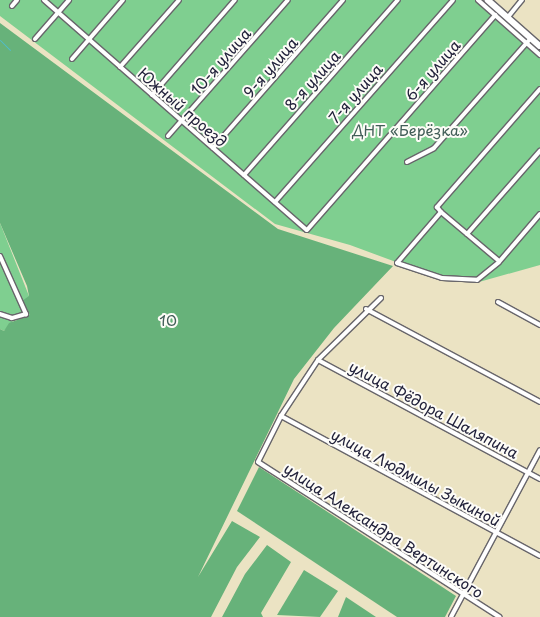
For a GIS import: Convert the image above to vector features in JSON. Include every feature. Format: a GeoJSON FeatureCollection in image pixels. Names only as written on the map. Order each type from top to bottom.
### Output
{"type":"FeatureCollection","features":[{"type":"Feature","properties":{"kind":"street"},"geometry":{"type":"LineString","coordinates":[[12,6],[17,0]]}},
{"type":"Feature","properties":{"kind":"street","name":"Южный проезд"},"geometry":{"type":"LineString","coordinates":[[44,0],[307,230]]}},
{"type":"Feature","properties":{"kind":"street"},"geometry":{"type":"LineString","coordinates":[[35,39],[69,0]]}},
{"type":"Feature","properties":{"kind":"street"},"geometry":{"type":"LineString","coordinates":[[72,59],[123,0]]}},
{"type":"Feature","properties":{"kind":"street"},"geometry":{"type":"LineString","coordinates":[[120,67],[179,0]]}},
{"type":"Feature","properties":{"kind":"street"},"geometry":{"type":"LineString","coordinates":[[152,95],[235,0]]}},
{"type":"Feature","properties":{"kind":"street","name":"10-я улица"},"geometry":{"type":"LineString","coordinates":[[168,136],[288,0]]}},
{"type":"Feature","properties":{"kind":"street","name":"9-я улица"},"geometry":{"type":"LineString","coordinates":[[213,148],[343,0]]}},
{"type":"Feature","properties":{"kind":"street","name":"8-я улица"},"geometry":{"type":"LineString","coordinates":[[244,175],[398,0]]}},
{"type":"Feature","properties":{"kind":"street","name":"7-я улица"},"geometry":{"type":"LineString","coordinates":[[275,202],[453,0]]}},
{"type":"Feature","properties":{"kind":"street"},"geometry":{"type":"LineString","coordinates":[[478,0],[540,55]]}},
{"type":"Feature","properties":{"kind":"street"},"geometry":{"type":"LineString","coordinates":[[488,0],[540,46]]}},
{"type":"Feature","properties":{"kind":"street"},"geometry":{"type":"LineString","coordinates":[[508,17],[522,0]]}},
{"type":"Feature","properties":{"kind":"street","name":"6-я улица"},"geometry":{"type":"LineString","coordinates":[[307,230],[495,15]]}},
{"type":"Feature","properties":{"kind":"street"},"geometry":{"type":"LineString","coordinates":[[407,162],[434,148],[531,38]]}},
{"type":"Feature","properties":{"kind":"street"},"geometry":{"type":"LineString","coordinates":[[499,260],[437,207],[540,89]]}},
{"type":"Feature","properties":{"kind":"street"},"geometry":{"type":"LineString","coordinates":[[467,234],[540,151]]}},
{"type":"Feature","properties":{"kind":"street"},"geometry":{"type":"LineString","coordinates":[[441,212],[397,262],[442,278],[477,280],[499,260],[540,214]]}},
{"type":"Feature","properties":{"kind":"street"},"geometry":{"type":"LineString","coordinates":[[0,256],[26,314],[12,318],[0,314]]}},
{"type":"Feature","properties":{"kind":"street"},"geometry":{"type":"LineString","coordinates":[[281,416],[318,360],[366,309],[381,298]]}},
{"type":"Feature","properties":{"kind":"street"},"geometry":{"type":"LineString","coordinates":[[498,302],[540,325]]}},
{"type":"Feature","properties":{"kind":"street"},"geometry":{"type":"LineString","coordinates":[[366,309],[540,402]]}},
{"type":"Feature","properties":{"kind":"street","name":"улица Фёдора Шаляпина"},"geometry":{"type":"LineString","coordinates":[[318,360],[540,479]]}},
{"type":"Feature","properties":{"kind":"street","name":"улица Александра Вертинского"},"geometry":{"type":"LineString","coordinates":[[281,416],[258,462],[499,617]]}},
{"type":"Feature","properties":{"kind":"street","name":"улица Людмилы Зыкиной"},"geometry":{"type":"LineString","coordinates":[[281,416],[540,556]]}},
{"type":"Feature","properties":{"kind":"street"},"geometry":{"type":"LineString","coordinates":[[450,617],[497,533],[540,450]]}},
{"type":"Feature","properties":{"kind":"green space","name":"ДНТ «Берёзка»"},"geometry":{"type":"Polygon","coordinates":[[[0,0],[475,0],[540,55],[540,265],[479,282],[442,279],[350,245],[275,224],[0,16],[0,0]]]}},
{"type":"Feature","properties":{"kind":"green space","name":"10"},"geometry":{"type":"Polygon","coordinates":[[[0,23],[278,229],[393,266],[334,328],[294,379],[198,577],[232,521],[260,537],[237,567],[211,617],[0,617],[0,329],[4,331],[9,323],[30,315],[22,301],[29,296],[27,286],[0,223],[0,23]]]}},
{"type":"Feature","properties":{"kind":"green space"},"geometry":{"type":"Polygon","coordinates":[[[0,223],[29,296],[30,316],[13,321],[4,331],[0,329],[0,223]]]}},
{"type":"Feature","properties":{"kind":"green space"},"geometry":{"type":"Polygon","coordinates":[[[259,467],[456,596],[445,617],[397,617],[237,511],[259,467]]]}},
{"type":"Feature","properties":{"kind":"green space"},"geometry":{"type":"Polygon","coordinates":[[[267,545],[291,562],[261,613],[263,617],[222,617],[245,574],[267,545]]]}},
{"type":"Feature","properties":{"kind":"green space"},"geometry":{"type":"Polygon","coordinates":[[[304,570],[338,591],[320,617],[277,615],[304,570]]]}},
{"type":"Feature","properties":{"kind":"green space"},"geometry":{"type":"Polygon","coordinates":[[[346,597],[376,617],[338,617],[346,597]]]}},
{"type":"Feature","properties":{"kind":"waterway"},"geometry":{"type":"LineString","coordinates":[[0,40],[10,50]]}}]}
